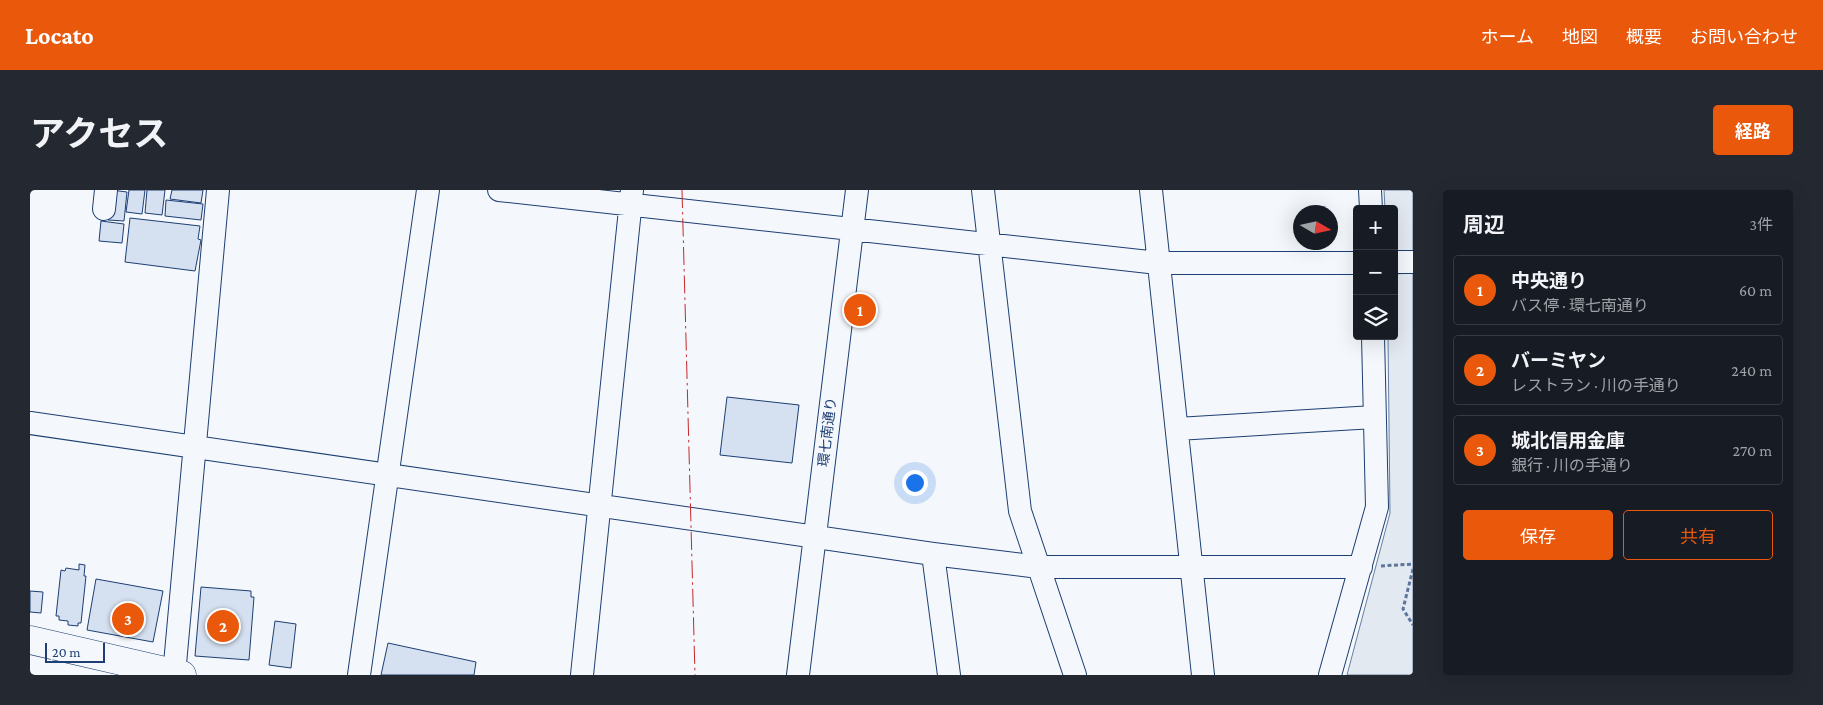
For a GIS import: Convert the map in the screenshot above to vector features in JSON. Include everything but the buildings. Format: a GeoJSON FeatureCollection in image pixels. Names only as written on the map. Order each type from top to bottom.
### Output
{"type":"FeatureCollection","features":[{"type":"Feature","properties":{"kind":"main road"},"geometry":{"type":"LineString","coordinates":[[30,640],[177,674]]}},
{"type":"Feature","properties":{"kind":"street"},"geometry":{"type":"LineString","coordinates":[[177,674],[194,446],[218,190]]}},
{"type":"Feature","properties":{"kind":"street"},"geometry":{"type":"LineString","coordinates":[[359,675],[428,190]]}},
{"type":"Feature","properties":{"kind":"street"},"geometry":{"type":"LineString","coordinates":[[499,190],[631,197],[852,230],[1158,264],[1353,263]]}},
{"type":"Feature","properties":{"kind":"street","name":"環七南通り"},"geometry":{"type":"LineString","coordinates":[[798,675],[857,190]]}},
{"type":"Feature","properties":{"kind":"street"},"geometry":{"type":"LineString","coordinates":[[983,190],[1020,510],[1075,675]]}},
{"type":"Feature","properties":{"kind":"street"},"geometry":{"type":"LineString","coordinates":[[1151,190],[1204,675]]}},
{"type":"Feature","properties":{"kind":"street"},"geometry":{"type":"LineString","coordinates":[[1370,190],[1371,205]]}},
{"type":"Feature","properties":{"kind":"street"},"geometry":{"type":"LineString","coordinates":[[582,675],[601,506],[631,197]]}},
{"type":"Feature","properties":{"kind":"street"},"geometry":{"type":"LineString","coordinates":[[1398,262],[1413,262]]}},
{"type":"Feature","properties":{"kind":"street"},"geometry":{"type":"LineString","coordinates":[[1330,675],[1357,567],[1377,507],[1374,340]]}},
{"type":"Feature","properties":{"kind":"street"},"geometry":{"type":"LineString","coordinates":[[1177,429],[1374,417]]}},
{"type":"Feature","properties":{"kind":"street"},"geometry":{"type":"LineString","coordinates":[[30,423],[933,554],[1039,567],[1357,567]]}},
{"type":"Feature","properties":{"kind":"street"},"geometry":{"type":"LineString","coordinates":[[933,554],[949,675]]}},
{"type":"Feature","properties":{"kind":"path"},"geometry":{"type":"LineString","coordinates":[[1357,567],[1413,564]]}},
{"type":"Feature","properties":{"kind":"path"},"geometry":{"type":"LineString","coordinates":[[1413,569],[1403,609],[1413,625]]}},
{"type":"Feature","properties":{"kind":"shaded area"},"geometry":{"type":"Polygon","coordinates":[[[1384,190],[1413,190],[1413,255],[1398,255],[1398,205],[1385,205],[1384,190]]]}},
{"type":"Feature","properties":{"kind":"shaded area"},"geometry":{"type":"Polygon","coordinates":[[[1413,273],[1413,675],[1347,675],[1390,513],[1388,340],[1398,340],[1398,274],[1413,273]]]}},
{"type":"Feature","properties":{"kind":"power"},"geometry":{"type":"LineString","coordinates":[[682,190],[695,675]]}},
{"type":"Feature","properties":{"kind":"place","name":"中央通り"},"geometry":{"type":"Point","coordinates":[860,310]}},
{"type":"Feature","properties":{"kind":"place","name":"城北信用金庫"},"geometry":{"type":"Point","coordinates":[128,619]}},
{"type":"Feature","properties":{"kind":"place","name":"バーミヤン"},"geometry":{"type":"Point","coordinates":[223,626]}}]}
